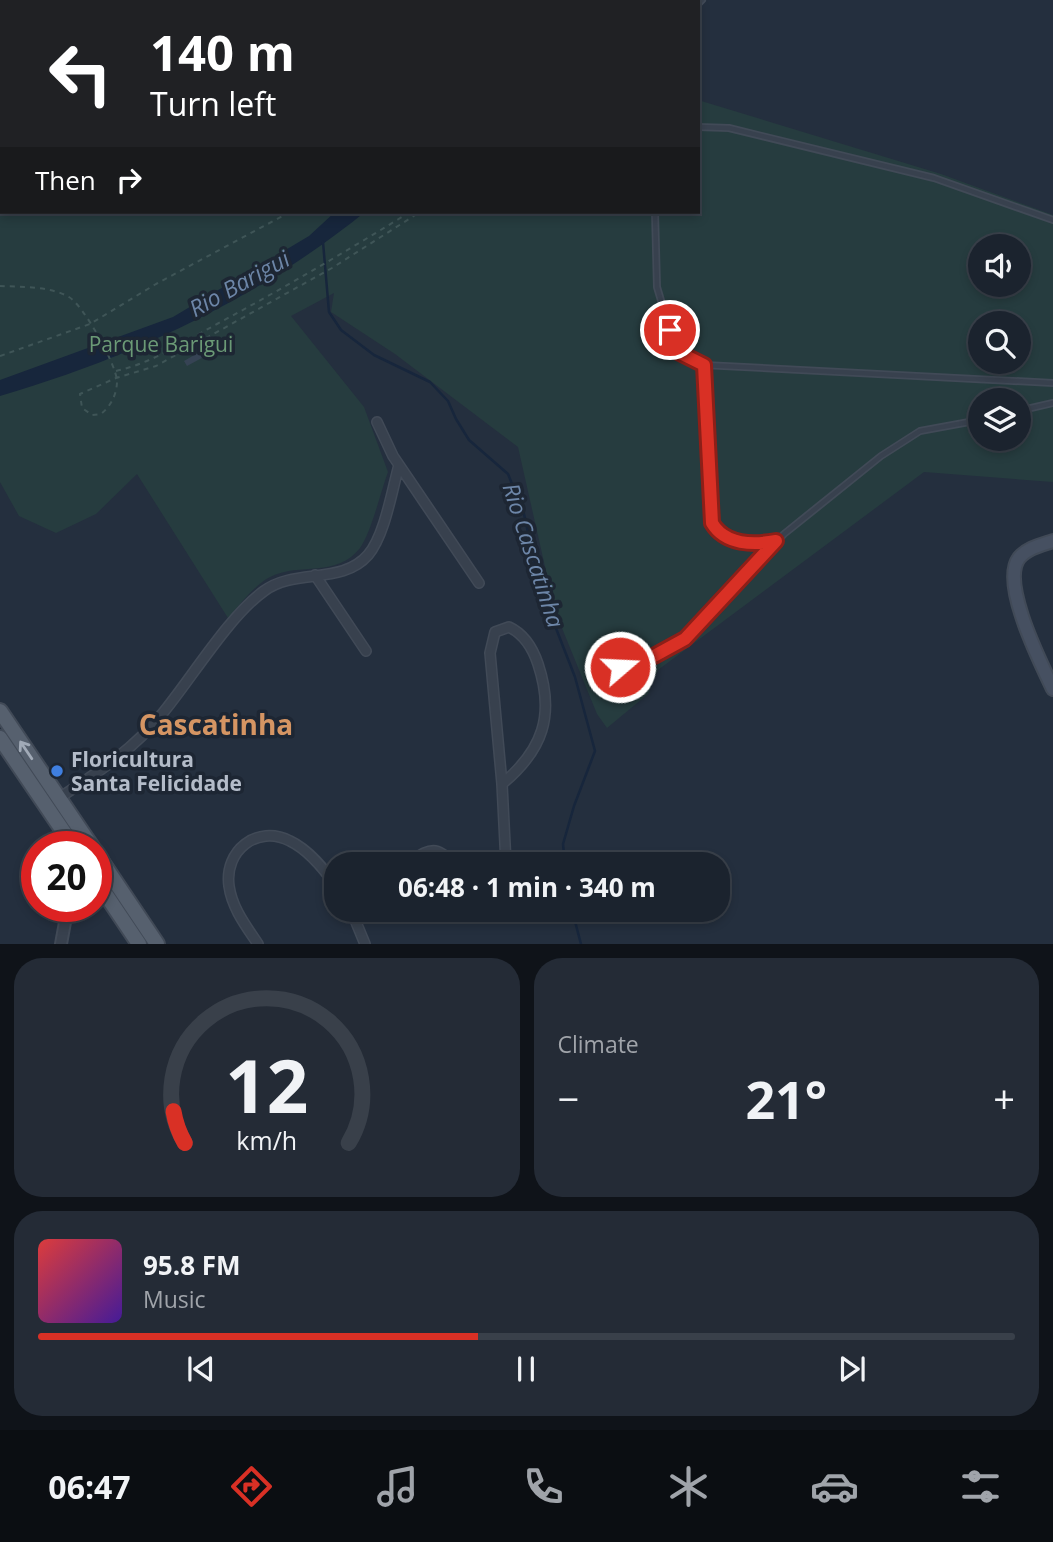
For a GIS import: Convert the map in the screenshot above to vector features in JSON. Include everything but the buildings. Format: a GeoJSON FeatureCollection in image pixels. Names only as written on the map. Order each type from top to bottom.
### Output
{"type":"FeatureCollection","features":[{"type":"Feature","properties":{"kind":"main road"},"geometry":{"type":"LineString","coordinates":[[1053,541],[1030,549],[1020,556],[1013,574],[1015,592],[1033,645],[1053,689]]}},
{"type":"Feature","properties":{"kind":"main road"},"geometry":{"type":"LineString","coordinates":[[0,711],[81,831]]}},
{"type":"Feature","properties":{"kind":"main road"},"geometry":{"type":"LineString","coordinates":[[0,738],[63,831]]}},
{"type":"Feature","properties":{"kind":"main road"},"geometry":{"type":"LineString","coordinates":[[112,890],[157,943]]}},
{"type":"Feature","properties":{"kind":"main road"},"geometry":{"type":"LineString","coordinates":[[112,897],[139,943]]}},
{"type":"Feature","properties":{"kind":"street"},"geometry":{"type":"LineString","coordinates":[[377,422],[399,465],[479,583]]}},
{"type":"Feature","properties":{"kind":"street"},"geometry":{"type":"LineString","coordinates":[[59,798],[135,744],[162,715],[243,611],[264,591],[285,579],[346,570],[367,556],[379,534],[399,465]]}},
{"type":"Feature","properties":{"kind":"street"},"geometry":{"type":"LineString","coordinates":[[315,575],[366,651]]}},
{"type":"Feature","properties":{"kind":"street"},"geometry":{"type":"LineString","coordinates":[[502,783],[521,768],[531,754],[543,726],[547,702],[536,660],[519,631],[509,626],[495,632],[490,653],[505,852]]}},
{"type":"Feature","properties":{"kind":"street"},"geometry":{"type":"LineString","coordinates":[[258,943],[240,917],[229,889],[231,860],[248,841],[261,836],[277,836],[290,841],[324,870]]}},
{"type":"Feature","properties":{"kind":"street"},"geometry":{"type":"LineString","coordinates":[[61,943],[65,922]]}},
{"type":"Feature","properties":{"kind":"street"},"geometry":{"type":"LineString","coordinates":[[356,922],[365,943]]}},
{"type":"Feature","properties":{"kind":"lane"},"geometry":{"type":"LineString","coordinates":[[700,127],[729,128],[934,178],[1053,220]]}},
{"type":"Feature","properties":{"kind":"lane"},"geometry":{"type":"LineString","coordinates":[[655,214],[657,287],[676,351],[704,365],[1053,383]]}},
{"type":"Feature","properties":{"kind":"lane"},"geometry":{"type":"LineString","coordinates":[[704,365],[712,523],[717,531],[727,537],[755,545],[776,541]]}},
{"type":"Feature","properties":{"kind":"lane"},"geometry":{"type":"LineString","coordinates":[[1031,408],[1053,403]]}},
{"type":"Feature","properties":{"kind":"lane"},"geometry":{"type":"LineString","coordinates":[[620,667],[654,656],[685,639],[776,541],[881,456],[920,431],[968,421]]}},
{"type":"Feature","properties":{"kind":"path"},"geometry":{"type":"LineString","coordinates":[[0,356],[90,324],[156,284],[286,214]]}},
{"type":"Feature","properties":{"kind":"path"},"geometry":{"type":"LineString","coordinates":[[114,371],[136,367],[309,274],[407,214]]}},
{"type":"Feature","properties":{"kind":"path"},"geometry":{"type":"LineString","coordinates":[[0,286],[39,289],[67,296],[77,304],[101,342],[116,378],[116,391],[105,411],[92,415],[82,408],[80,394],[116,378],[156,366],[332,268],[418,214]]}},
{"type":"Feature","properties":{"kind":"green space","name":"Parque Barigui"},"geometry":{"type":"Polygon","coordinates":[[[700,101],[941,174],[1053,215],[1053,482],[924,472],[658,670],[648,694],[607,728],[597,714],[555,611],[518,447],[395,354],[331,312],[334,293],[291,316],[364,407],[388,472],[364,541],[351,557],[329,566],[293,570],[270,577],[253,590],[228,618],[137,474],[96,514],[56,533],[19,516],[0,482],[0,214],[700,214],[700,101]]]}},
{"type":"Feature","properties":{"kind":"water","name":"Rio Barigui"},"geometry":{"type":"Polygon","coordinates":[[[333,214],[362,214],[282,272],[192,322],[97,363],[0,396],[0,380],[173,317],[309,236],[333,214]]]}},
{"type":"Feature","properties":{"kind":"waterway","name":"Rio Cascatinha"},"geometry":{"type":"LineString","coordinates":[[323,242],[329,312],[341,330],[374,355],[430,382],[448,401],[469,440],[508,474],[524,514],[534,560],[550,613],[575,677],[595,751],[574,806],[563,844],[564,852]]}},
{"type":"Feature","properties":{"kind":"waterway","name":"Rio Cascatinha"},"geometry":{"type":"LineString","coordinates":[[575,922],[581,944]]}},
{"type":"Feature","properties":{"kind":"place","name":"Floricultura Santa Felicidade"},"geometry":{"type":"Point","coordinates":[57,771]}},
{"type":"Feature","properties":{"kind":"district","name":"Cascatinha"},"geometry":{"type":"Point","coordinates":[216,724]}},
{"type":"Feature","properties":{"kind":"route"},"geometry":{"type":"LineString","coordinates":[[620,667],[654,656],[685,639],[705,621],[776,541],[755,545],[727,537],[717,531],[712,523],[704,365],[676,351],[670,330]]}}]}
